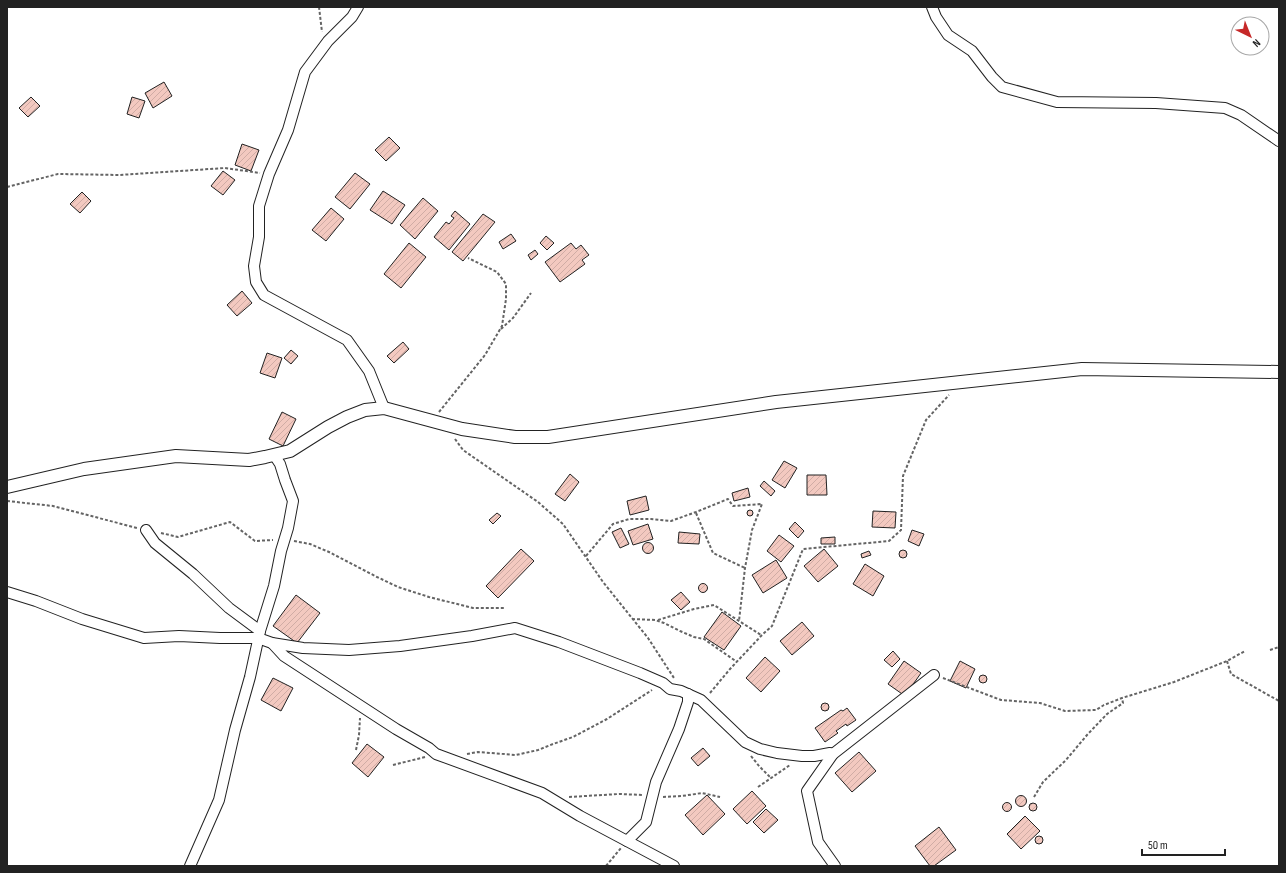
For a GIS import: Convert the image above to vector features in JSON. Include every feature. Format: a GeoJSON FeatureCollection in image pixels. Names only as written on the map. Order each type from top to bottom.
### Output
{"type":"FeatureCollection","features":[{"type":"Feature","properties":{"kind":"street"},"geometry":{"type":"LineString","coordinates":[[358,7],[352,18],[328,41],[305,72],[288,130],[269,174],[259,206],[259,236],[254,266],[256,282],[264,295],[347,340],[369,371],[384,408]]}},
{"type":"Feature","properties":{"kind":"street"},"geometry":{"type":"LineString","coordinates":[[932,7],[936,18],[948,35],[972,51],[992,77],[1002,86],[1057,102],[1156,103],[1225,108],[1241,116],[1279,141]]}},
{"type":"Feature","properties":{"kind":"street"},"geometry":{"type":"LineString","coordinates":[[7,487],[84,469],[176,456],[249,460],[274,455],[290,451],[347,417],[364,410],[384,408],[462,429],[515,437],[548,437],[776,402],[1082,369],[1279,372]]}},
{"type":"Feature","properties":{"kind":"street"},"geometry":{"type":"LineString","coordinates":[[190,866],[219,800],[259,635],[274,586],[293,502],[280,464],[274,455]]}},
{"type":"Feature","properties":{"kind":"street"},"geometry":{"type":"LineString","coordinates":[[146,530],[155,543],[193,574],[259,635],[272,643],[284,656],[396,729],[429,748],[436,754],[542,793],[580,816],[674,866]]}},
{"type":"Feature","properties":{"kind":"street"},"geometry":{"type":"LineString","coordinates":[[7,592],[144,638],[179,636],[220,638],[259,635]]}},
{"type":"Feature","properties":{"kind":"street"},"geometry":{"type":"LineString","coordinates":[[272,643],[303,648],[349,650],[400,646],[516,628],[559,642],[663,683],[670,689],[684,692],[701,700],[745,742],[760,749],[802,756],[833,754]]}},
{"type":"Feature","properties":{"kind":"street"},"geometry":{"type":"LineString","coordinates":[[835,866],[818,842],[807,791],[833,754],[934,675]]}},
{"type":"Feature","properties":{"kind":"street"},"geometry":{"type":"LineString","coordinates":[[627,841],[646,822],[656,782],[679,729],[688,702],[684,692]]}},
{"type":"Feature","properties":{"kind":"path"},"geometry":{"type":"LineString","coordinates":[[319,7],[323,36],[328,41]]}},
{"type":"Feature","properties":{"kind":"path"},"geometry":{"type":"LineString","coordinates":[[7,187],[58,174],[119,175],[225,168],[269,174]]}},
{"type":"Feature","properties":{"kind":"path"},"geometry":{"type":"LineString","coordinates":[[468,258],[497,272],[506,284],[506,299],[502,326],[485,355],[438,422],[463,450],[538,502],[563,524],[603,582],[648,638],[684,692]]}},
{"type":"Feature","properties":{"kind":"path"},"geometry":{"type":"LineString","coordinates":[[499,331],[513,318],[531,293]]}},
{"type":"Feature","properties":{"kind":"path"},"geometry":{"type":"LineString","coordinates":[[701,700],[711,692],[737,662],[772,626],[804,549],[889,541],[901,530],[903,476],[926,420],[960,382]]}},
{"type":"Feature","properties":{"kind":"path"},"geometry":{"type":"LineString","coordinates":[[586,556],[613,524],[629,519],[670,521],[728,499],[733,506],[762,504],[752,530],[745,568],[739,621]]}},
{"type":"Feature","properties":{"kind":"path"},"geometry":{"type":"LineString","coordinates":[[7,501],[53,506],[178,537],[230,522],[255,541],[285,539],[310,544],[398,587],[429,597],[473,608],[504,608]]}},
{"type":"Feature","properties":{"kind":"path"},"geometry":{"type":"LineString","coordinates":[[696,512],[714,553],[745,568]]}},
{"type":"Feature","properties":{"kind":"path"},"geometry":{"type":"LineString","coordinates":[[657,620],[694,609],[714,605],[762,635]]}},
{"type":"Feature","properties":{"kind":"path"},"geometry":{"type":"LineString","coordinates":[[632,619],[657,620],[664,622],[694,637],[704,639],[737,662]]}},
{"type":"Feature","properties":{"kind":"path"},"geometry":{"type":"LineString","coordinates":[[1270,650],[1279,647]]}},
{"type":"Feature","properties":{"kind":"path"},"geometry":{"type":"LineString","coordinates":[[934,675],[1001,700],[1040,703],[1066,711],[1096,710],[1122,698],[1174,682],[1226,661],[1245,651]]}},
{"type":"Feature","properties":{"kind":"path"},"geometry":{"type":"LineString","coordinates":[[1226,661],[1231,674],[1279,701]]}},
{"type":"Feature","properties":{"kind":"path"},"geometry":{"type":"LineString","coordinates":[[465,754],[478,752],[516,755],[538,750],[573,737],[600,723],[663,683]]}},
{"type":"Feature","properties":{"kind":"path"},"geometry":{"type":"LineString","coordinates":[[1034,796],[1043,782],[1062,765],[1107,714],[1123,703],[1122,698]]}},
{"type":"Feature","properties":{"kind":"path"},"geometry":{"type":"LineString","coordinates":[[356,703],[360,716],[359,735],[356,750]]}},
{"type":"Feature","properties":{"kind":"path"},"geometry":{"type":"LineString","coordinates":[[745,742],[752,758],[771,778]]}},
{"type":"Feature","properties":{"kind":"path"},"geometry":{"type":"LineString","coordinates":[[393,765],[436,754]]}},
{"type":"Feature","properties":{"kind":"path"},"geometry":{"type":"LineString","coordinates":[[758,787],[802,756]]}},
{"type":"Feature","properties":{"kind":"path"},"geometry":{"type":"LineString","coordinates":[[550,798],[636,794],[652,797],[682,796],[702,793],[720,797]]}},
{"type":"Feature","properties":{"kind":"path"},"geometry":{"type":"LineString","coordinates":[[606,866],[627,841]]}},
{"type":"Feature","properties":{"kind":"building"},"geometry":{"type":"Polygon","coordinates":[[[164,82],[172,96],[153,108],[145,93],[164,82]]]}},
{"type":"Feature","properties":{"kind":"building"},"geometry":{"type":"Polygon","coordinates":[[[31,97],[40,106],[28,117],[19,108],[31,97]]]}},
{"type":"Feature","properties":{"kind":"building"},"geometry":{"type":"Polygon","coordinates":[[[132,97],[145,101],[139,118],[127,114],[132,97]]]}},
{"type":"Feature","properties":{"kind":"building"},"geometry":{"type":"Polygon","coordinates":[[[389,137],[400,148],[386,161],[375,150],[389,137]]]}},
{"type":"Feature","properties":{"kind":"building"},"geometry":{"type":"Polygon","coordinates":[[[242,144],[259,150],[251,171],[235,165],[242,144]]]}},
{"type":"Feature","properties":{"kind":"building"},"geometry":{"type":"Polygon","coordinates":[[[223,171],[235,180],[223,195],[211,186],[223,171]]]}},
{"type":"Feature","properties":{"kind":"building"},"geometry":{"type":"Polygon","coordinates":[[[355,173],[370,184],[350,209],[335,197],[355,173]]]}},
{"type":"Feature","properties":{"kind":"building"},"geometry":{"type":"Polygon","coordinates":[[[383,191],[405,205],[392,224],[370,210],[383,191]]]}},
{"type":"Feature","properties":{"kind":"building"},"geometry":{"type":"Polygon","coordinates":[[[82,192],[91,201],[80,213],[70,204],[82,192]]]}},
{"type":"Feature","properties":{"kind":"building"},"geometry":{"type":"Polygon","coordinates":[[[423,198],[438,211],[415,239],[400,225],[423,198]]]}},
{"type":"Feature","properties":{"kind":"building"},"geometry":{"type":"Polygon","coordinates":[[[331,208],[344,219],[326,241],[312,230],[331,208]]]}},
{"type":"Feature","properties":{"kind":"building"},"geometry":{"type":"Polygon","coordinates":[[[455,211],[470,224],[449,250],[434,237],[446,222],[449,224],[454,218],[451,216],[455,211]]]}},
{"type":"Feature","properties":{"kind":"building"},"geometry":{"type":"Polygon","coordinates":[[[483,214],[495,222],[463,261],[452,252],[483,214]]]}},
{"type":"Feature","properties":{"kind":"building"},"geometry":{"type":"Polygon","coordinates":[[[511,234],[516,241],[503,249],[499,242],[511,234]]]}},
{"type":"Feature","properties":{"kind":"building"},"geometry":{"type":"Polygon","coordinates":[[[546,236],[554,243],[547,250],[540,243],[546,236]]]}},
{"type":"Feature","properties":{"kind":"building"},"geometry":{"type":"Polygon","coordinates":[[[409,243],[426,257],[401,288],[384,274],[409,243]]]}},
{"type":"Feature","properties":{"kind":"building"},"geometry":{"type":"Polygon","coordinates":[[[571,243],[576,249],[581,245],[589,255],[582,260],[585,264],[560,282],[545,262],[571,243]]]}},
{"type":"Feature","properties":{"kind":"building"},"geometry":{"type":"Polygon","coordinates":[[[535,250],[538,254],[531,260],[528,255],[535,250]]]}},
{"type":"Feature","properties":{"kind":"building"},"geometry":{"type":"Polygon","coordinates":[[[242,291],[252,303],[237,316],[227,305],[242,291]]]}},
{"type":"Feature","properties":{"kind":"building"},"geometry":{"type":"Polygon","coordinates":[[[403,342],[409,349],[394,363],[387,356],[403,342]]]}},
{"type":"Feature","properties":{"kind":"building"},"geometry":{"type":"Polygon","coordinates":[[[291,350],[298,356],[291,364],[284,358],[291,350]]]}},
{"type":"Feature","properties":{"kind":"building"},"geometry":{"type":"Polygon","coordinates":[[[267,353],[282,358],[275,378],[260,373],[267,353]]]}},
{"type":"Feature","properties":{"kind":"building"},"geometry":{"type":"Polygon","coordinates":[[[282,412],[296,419],[283,446],[269,439],[282,412]]]}},
{"type":"Feature","properties":{"kind":"building"},"geometry":{"type":"Polygon","coordinates":[[[784,461],[797,468],[785,488],[772,480],[784,461]]]}},
{"type":"Feature","properties":{"kind":"building"},"geometry":{"type":"Polygon","coordinates":[[[570,474],[579,482],[565,501],[555,494],[570,474]]]}},
{"type":"Feature","properties":{"kind":"building"},"geometry":{"type":"Polygon","coordinates":[[[807,475],[826,475],[827,495],[807,495],[807,475]]]}},
{"type":"Feature","properties":{"kind":"building"},"geometry":{"type":"Polygon","coordinates":[[[764,481],[775,491],[771,496],[760,486],[764,481]]]}},
{"type":"Feature","properties":{"kind":"building"},"geometry":{"type":"Polygon","coordinates":[[[748,488],[750,497],[734,501],[732,493],[748,488]]]}},
{"type":"Feature","properties":{"kind":"building"},"geometry":{"type":"Polygon","coordinates":[[[646,496],[649,510],[630,515],[627,501],[646,496]]]}},
{"type":"Feature","properties":{"kind":"building"},"geometry":{"type":"Polygon","coordinates":[[[750,510],[753,513],[750,516],[747,513],[750,510]]]}},
{"type":"Feature","properties":{"kind":"building"},"geometry":{"type":"Polygon","coordinates":[[[873,511],[896,512],[895,528],[872,527],[873,511]]]}},
{"type":"Feature","properties":{"kind":"building"},"geometry":{"type":"Polygon","coordinates":[[[497,513],[501,516],[493,524],[489,520],[497,513]]]}},
{"type":"Feature","properties":{"kind":"building"},"geometry":{"type":"Polygon","coordinates":[[[795,522],[804,531],[798,538],[789,529],[795,522]]]}},
{"type":"Feature","properties":{"kind":"building"},"geometry":{"type":"Polygon","coordinates":[[[648,524],[653,539],[633,545],[628,531],[648,524]]]}},
{"type":"Feature","properties":{"kind":"building"},"geometry":{"type":"Polygon","coordinates":[[[621,528],[629,544],[620,548],[612,532],[621,528]]]}},
{"type":"Feature","properties":{"kind":"building"},"geometry":{"type":"Polygon","coordinates":[[[912,530],[924,534],[919,546],[908,541],[912,530]]]}},
{"type":"Feature","properties":{"kind":"building"},"geometry":{"type":"Polygon","coordinates":[[[679,532],[700,534],[699,544],[678,543],[679,532]]]}},
{"type":"Feature","properties":{"kind":"building"},"geometry":{"type":"Polygon","coordinates":[[[779,535],[794,546],[781,562],[767,551],[779,535]]]}},
{"type":"Feature","properties":{"kind":"building"},"geometry":{"type":"Polygon","coordinates":[[[835,537],[835,544],[821,544],[821,538],[835,537]]]}},
{"type":"Feature","properties":{"kind":"building"},"geometry":{"type":"Polygon","coordinates":[[[646,543],[650,543],[652,544],[652,552],[646,553],[643,550],[643,546],[646,543]]]}},
{"type":"Feature","properties":{"kind":"building"},"geometry":{"type":"Polygon","coordinates":[[[521,549],[534,561],[498,598],[486,586],[521,549]]]}},
{"type":"Feature","properties":{"kind":"building"},"geometry":{"type":"Polygon","coordinates":[[[824,549],[838,566],[818,582],[804,566],[824,549]]]}},
{"type":"Feature","properties":{"kind":"building"},"geometry":{"type":"Polygon","coordinates":[[[903,550],[906,551],[906,557],[903,558],[900,557],[899,554],[900,551],[903,550]]]}},
{"type":"Feature","properties":{"kind":"building"},"geometry":{"type":"Polygon","coordinates":[[[869,551],[871,555],[862,558],[861,554],[869,551]]]}},
{"type":"Feature","properties":{"kind":"building"},"geometry":{"type":"Polygon","coordinates":[[[776,560],[787,578],[763,593],[752,575],[776,560]]]}},
{"type":"Feature","properties":{"kind":"building"},"geometry":{"type":"Polygon","coordinates":[[[865,564],[884,576],[873,596],[853,584],[865,564]]]}},
{"type":"Feature","properties":{"kind":"building"},"geometry":{"type":"Polygon","coordinates":[[[701,584],[705,584],[707,588],[705,592],[701,592],[699,590],[699,586],[701,584]]]}},
{"type":"Feature","properties":{"kind":"building"},"geometry":{"type":"Polygon","coordinates":[[[681,592],[690,602],[681,610],[671,600],[681,592]]]}},
{"type":"Feature","properties":{"kind":"building"},"geometry":{"type":"Polygon","coordinates":[[[296,595],[320,613],[297,643],[273,626],[296,595]]]}},
{"type":"Feature","properties":{"kind":"building"},"geometry":{"type":"Polygon","coordinates":[[[722,612],[741,626],[724,650],[704,637],[722,612]]]}},
{"type":"Feature","properties":{"kind":"building"},"geometry":{"type":"Polygon","coordinates":[[[802,622],[814,636],[792,655],[780,641],[802,622]]]}},
{"type":"Feature","properties":{"kind":"building"},"geometry":{"type":"Polygon","coordinates":[[[893,651],[900,659],[892,667],[884,660],[893,651]]]}},
{"type":"Feature","properties":{"kind":"building"},"geometry":{"type":"Polygon","coordinates":[[[765,657],[780,671],[761,692],[746,678],[765,657]]]}},
{"type":"Feature","properties":{"kind":"building"},"geometry":{"type":"Polygon","coordinates":[[[904,661],[921,673],[905,696],[888,684],[904,661]]]}},
{"type":"Feature","properties":{"kind":"building"},"geometry":{"type":"Polygon","coordinates":[[[960,661],[975,669],[966,688],[950,681],[960,661]]]}},
{"type":"Feature","properties":{"kind":"building"},"geometry":{"type":"Polygon","coordinates":[[[981,675],[985,675],[987,679],[985,683],[981,683],[979,681],[979,677],[981,675]]]}},
{"type":"Feature","properties":{"kind":"building"},"geometry":{"type":"Polygon","coordinates":[[[273,678],[293,688],[281,711],[261,700],[273,678]]]}},
{"type":"Feature","properties":{"kind":"building"},"geometry":{"type":"Polygon","coordinates":[[[825,703],[828,704],[828,710],[825,711],[822,710],[821,707],[822,704],[825,703]]]}},
{"type":"Feature","properties":{"kind":"building"},"geometry":{"type":"Polygon","coordinates":[[[847,708],[856,720],[847,726],[846,724],[836,731],[838,733],[825,742],[815,728],[841,710],[843,711],[847,708]]]}},
{"type":"Feature","properties":{"kind":"building"},"geometry":{"type":"Polygon","coordinates":[[[367,744],[384,757],[368,777],[352,763],[367,744]]]}},
{"type":"Feature","properties":{"kind":"building"},"geometry":{"type":"Polygon","coordinates":[[[703,748],[710,756],[698,766],[691,758],[703,748]]]}},
{"type":"Feature","properties":{"kind":"building"},"geometry":{"type":"Polygon","coordinates":[[[859,752],[876,771],[852,792],[835,773],[859,752]]]}},
{"type":"Feature","properties":{"kind":"building"},"geometry":{"type":"Polygon","coordinates":[[[752,791],[766,806],[747,824],[733,809],[752,791]]]}},
{"type":"Feature","properties":{"kind":"building"},"geometry":{"type":"Polygon","coordinates":[[[707,795],[725,814],[703,835],[685,815],[707,795]]]}},
{"type":"Feature","properties":{"kind":"building"},"geometry":{"type":"Polygon","coordinates":[[[1019,796],[1023,796],[1025,797],[1025,805],[1019,806],[1016,803],[1016,799],[1019,796]]]}},
{"type":"Feature","properties":{"kind":"building"},"geometry":{"type":"Polygon","coordinates":[[[1007,802],[1012,807],[1007,812],[1002,807],[1007,802]]]}},
{"type":"Feature","properties":{"kind":"building"},"geometry":{"type":"Polygon","coordinates":[[[1031,803],[1035,803],[1037,807],[1035,811],[1031,811],[1029,809],[1029,805],[1031,803]]]}},
{"type":"Feature","properties":{"kind":"building"},"geometry":{"type":"Polygon","coordinates":[[[766,809],[778,820],[764,833],[753,822],[766,809]]]}},
{"type":"Feature","properties":{"kind":"building"},"geometry":{"type":"Polygon","coordinates":[[[1025,816],[1040,831],[1021,849],[1007,834],[1025,816]]]}},
{"type":"Feature","properties":{"kind":"building"},"geometry":{"type":"Polygon","coordinates":[[[939,827],[956,850],[934,866],[930,866],[915,846],[939,827]]]}},
{"type":"Feature","properties":{"kind":"building"},"geometry":{"type":"Polygon","coordinates":[[[1037,836],[1041,836],[1043,840],[1041,844],[1037,844],[1035,842],[1035,838],[1037,836]]]}}]}
